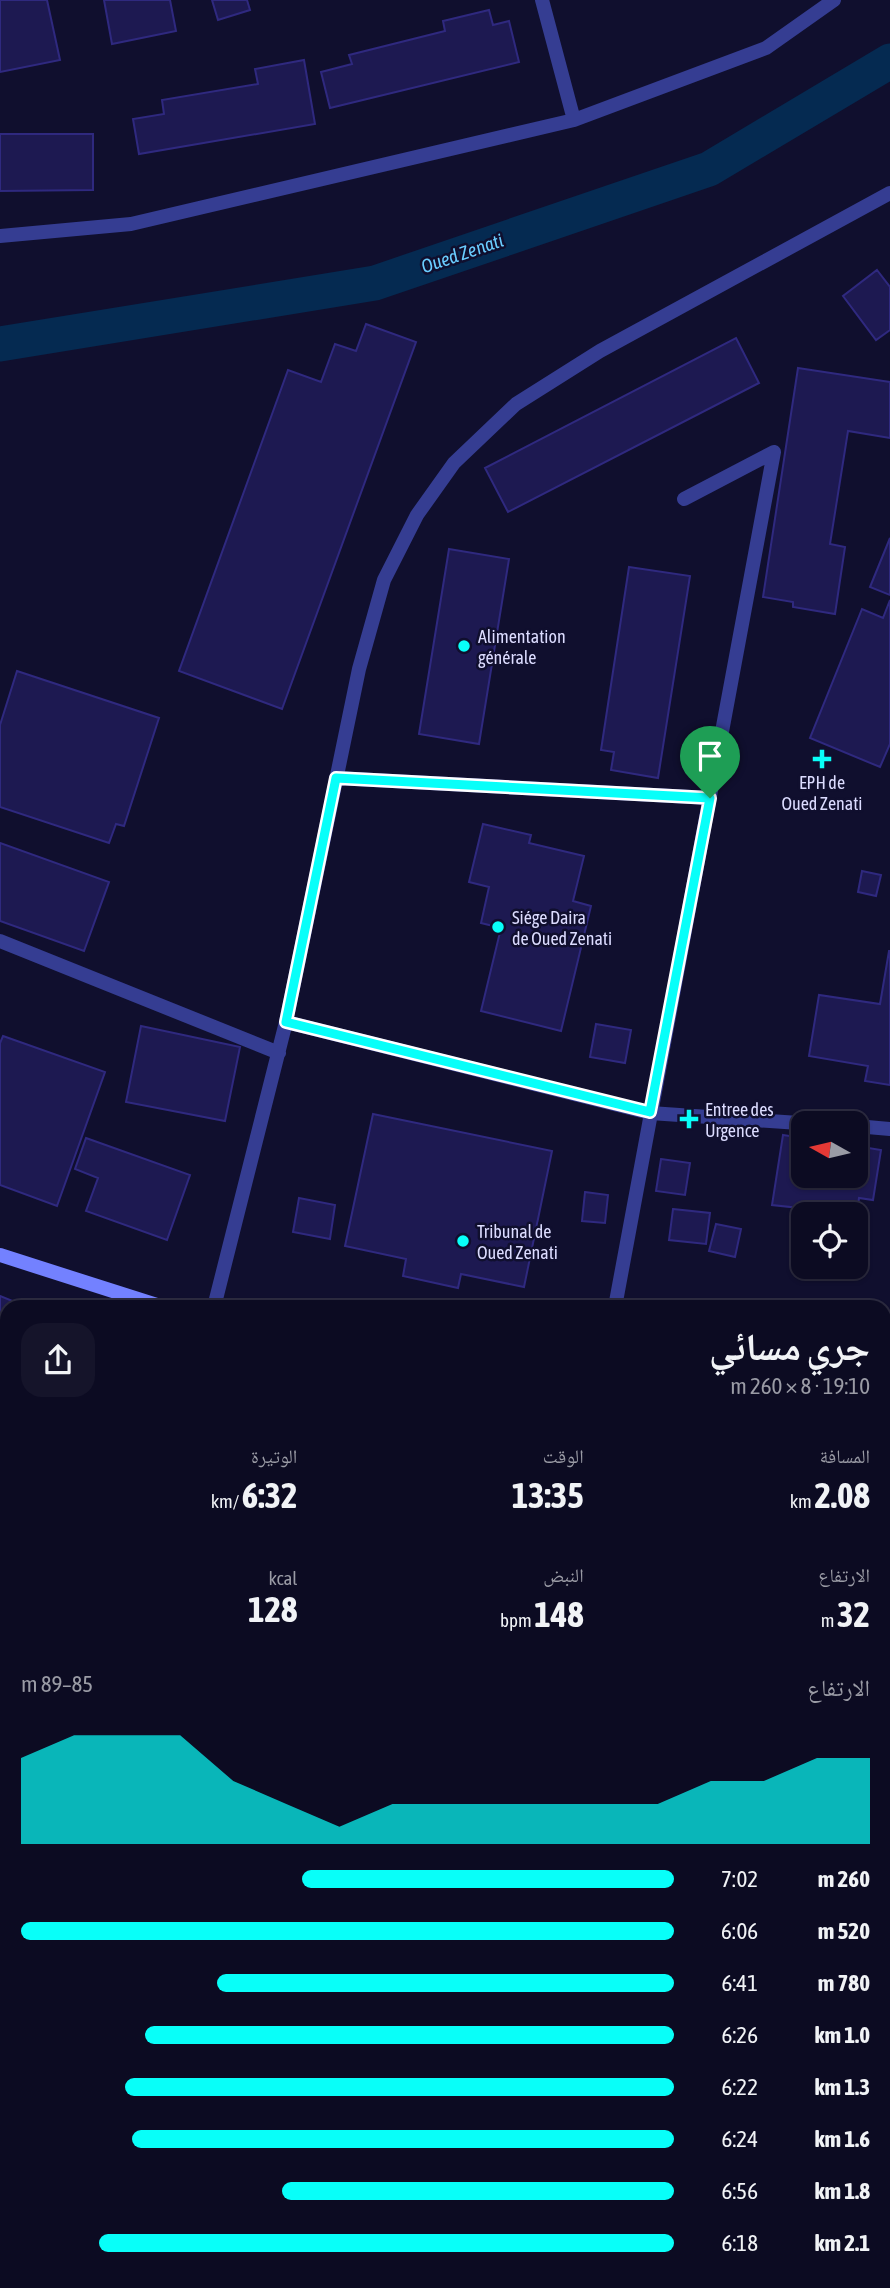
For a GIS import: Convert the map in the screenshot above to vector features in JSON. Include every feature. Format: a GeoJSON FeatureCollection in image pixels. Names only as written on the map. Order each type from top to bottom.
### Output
{"type":"FeatureCollection","features":[{"type":"Feature","properties":{"kind":"main road"},"geometry":{"type":"LineString","coordinates":[[0,1255],[141,1300]]}},
{"type":"Feature","properties":{"kind":"street"},"geometry":{"type":"LineString","coordinates":[[542,0],[574,120]]}},
{"type":"Feature","properties":{"kind":"street"},"geometry":{"type":"LineString","coordinates":[[0,236],[131,224],[171,216],[574,120],[766,48],[834,0]]}},
{"type":"Feature","properties":{"kind":"street"},"geometry":{"type":"LineString","coordinates":[[216,1300],[279,1054],[359,668],[384,580],[417,514],[454,463],[516,404],[600,351],[890,193]]}},
{"type":"Feature","properties":{"kind":"street"},"geometry":{"type":"LineString","coordinates":[[616,1300],[774,452],[684,499]]}},
{"type":"Feature","properties":{"kind":"street"},"geometry":{"type":"LineString","coordinates":[[336,778],[710,798]]}},
{"type":"Feature","properties":{"kind":"street"},"geometry":{"type":"LineString","coordinates":[[0,941],[279,1054]]}},
{"type":"Feature","properties":{"kind":"street"},"geometry":{"type":"LineString","coordinates":[[286,1022],[650,1112],[791,1122]]}},
{"type":"Feature","properties":{"kind":"street"},"geometry":{"type":"LineString","coordinates":[[868,1127],[890,1129]]}},
{"type":"Feature","properties":{"kind":"building"},"geometry":{"type":"Polygon","coordinates":[[[0,0],[47,0],[60,60],[0,72],[0,0]]]}},
{"type":"Feature","properties":{"kind":"building"},"geometry":{"type":"Polygon","coordinates":[[[104,0],[170,0],[176,31],[112,44],[104,0]]]}},
{"type":"Feature","properties":{"kind":"building"},"geometry":{"type":"Polygon","coordinates":[[[212,0],[247,0],[250,10],[218,20],[212,0]]]}},
{"type":"Feature","properties":{"kind":"building"},"geometry":{"type":"Polygon","coordinates":[[[489,10],[493,25],[509,21],[519,62],[330,108],[321,72],[352,64],[349,55],[445,31],[443,21],[489,10]]]}},
{"type":"Feature","properties":{"kind":"building"},"geometry":{"type":"Polygon","coordinates":[[[304,60],[315,124],[139,154],[133,119],[164,114],[162,100],[258,84],[255,69],[304,60]]]}},
{"type":"Feature","properties":{"kind":"building"},"geometry":{"type":"Polygon","coordinates":[[[0,134],[93,134],[93,190],[0,191],[0,134]]]}},
{"type":"Feature","properties":{"kind":"building"},"geometry":{"type":"Polygon","coordinates":[[[877,270],[890,287],[890,330],[876,340],[843,296],[877,270]]]}},
{"type":"Feature","properties":{"kind":"building"},"geometry":{"type":"Polygon","coordinates":[[[366,324],[416,342],[282,709],[179,671],[288,370],[321,382],[335,344],[356,351],[366,324]]]}},
{"type":"Feature","properties":{"kind":"building"},"geometry":{"type":"Polygon","coordinates":[[[736,338],[759,383],[508,512],[485,468],[736,338]]]}},
{"type":"Feature","properties":{"kind":"building"},"geometry":{"type":"Polygon","coordinates":[[[798,368],[890,382],[890,438],[848,431],[830,544],[845,547],[835,614],[793,607],[793,602],[763,597],[798,368]]]}},
{"type":"Feature","properties":{"kind":"building"},"geometry":{"type":"Polygon","coordinates":[[[890,538],[890,595],[870,587],[890,538]]]}},
{"type":"Feature","properties":{"kind":"building","name":"Alimentation générale"},"geometry":{"type":"Polygon","coordinates":[[[449,549],[509,559],[479,744],[419,734],[449,549]]]}},
{"type":"Feature","properties":{"kind":"building"},"geometry":{"type":"Polygon","coordinates":[[[629,567],[690,576],[658,778],[611,770],[614,752],[601,750],[629,567]]]}},
{"type":"Feature","properties":{"kind":"building"},"geometry":{"type":"Polygon","coordinates":[[[890,600],[890,744],[880,767],[810,738],[862,609],[883,618],[890,600]]]}},
{"type":"Feature","properties":{"kind":"building"},"geometry":{"type":"Polygon","coordinates":[[[17,671],[159,718],[124,826],[116,824],[109,843],[0,807],[0,725],[17,671]]]}},
{"type":"Feature","properties":{"kind":"building"},"geometry":{"type":"Polygon","coordinates":[[[483,824],[531,835],[529,843],[584,856],[573,901],[591,906],[561,1031],[481,1011],[501,928],[481,923],[489,887],[469,882],[483,824]]]}},
{"type":"Feature","properties":{"kind":"building"},"geometry":{"type":"Polygon","coordinates":[[[0,843],[109,882],[84,951],[0,921],[0,843]]]}},
{"type":"Feature","properties":{"kind":"building"},"geometry":{"type":"Polygon","coordinates":[[[862,871],[881,875],[876,896],[858,892],[862,871]]]}},
{"type":"Feature","properties":{"kind":"building"},"geometry":{"type":"Polygon","coordinates":[[[889,951],[890,1085],[865,1081],[868,1066],[809,1056],[819,995],[880,1004],[889,951]]]}},
{"type":"Feature","properties":{"kind":"building"},"geometry":{"type":"Polygon","coordinates":[[[596,1024],[631,1030],[625,1063],[590,1057],[596,1024]]]}},
{"type":"Feature","properties":{"kind":"building"},"geometry":{"type":"Polygon","coordinates":[[[141,1026],[240,1047],[225,1121],[126,1102],[141,1026]]]}},
{"type":"Feature","properties":{"kind":"building"},"geometry":{"type":"Polygon","coordinates":[[[3,1036],[105,1072],[57,1206],[0,1185],[0,1043],[3,1036]]]}},
{"type":"Feature","properties":{"kind":"building"},"geometry":{"type":"Polygon","coordinates":[[[373,1114],[552,1151],[524,1287],[461,1274],[458,1288],[403,1276],[406,1259],[345,1246],[373,1114]]]}},
{"type":"Feature","properties":{"kind":"building"},"geometry":{"type":"Polygon","coordinates":[[[783,1135],[791,1136],[791,1188],[868,1188],[868,1148],[881,1150],[873,1200],[859,1198],[858,1202],[791,1202],[791,1207],[772,1205],[783,1135]]]}},
{"type":"Feature","properties":{"kind":"building"},"geometry":{"type":"Polygon","coordinates":[[[86,1138],[190,1175],[167,1240],[86,1211],[98,1178],[75,1169],[86,1138]]]}},
{"type":"Feature","properties":{"kind":"building"},"geometry":{"type":"Polygon","coordinates":[[[661,1159],[690,1163],[685,1195],[656,1191],[661,1159]]]}},
{"type":"Feature","properties":{"kind":"building"},"geometry":{"type":"Polygon","coordinates":[[[585,1192],[608,1195],[605,1223],[582,1221],[585,1192]]]}},
{"type":"Feature","properties":{"kind":"building"},"geometry":{"type":"Polygon","coordinates":[[[299,1198],[335,1205],[330,1239],[293,1232],[299,1198]]]}},
{"type":"Feature","properties":{"kind":"building"},"geometry":{"type":"Polygon","coordinates":[[[673,1209],[710,1213],[706,1244],[669,1240],[673,1209]]]}},
{"type":"Feature","properties":{"kind":"building"},"geometry":{"type":"Polygon","coordinates":[[[716,1224],[741,1229],[735,1257],[709,1251],[716,1224]]]}},
{"type":"Feature","properties":{"kind":"waterway","name":"Oued Zenati"},"geometry":{"type":"LineString","coordinates":[[0,344],[375,283],[709,169],[890,61]]}},
{"type":"Feature","properties":{"kind":"place","name":"Alimentation générale"},"geometry":{"type":"Point","coordinates":[464,646]}},
{"type":"Feature","properties":{"kind":"place","name":"EPH de Oued Zenati"},"geometry":{"type":"Point","coordinates":[822,759]}},
{"type":"Feature","properties":{"kind":"place","name":"Siége Daira de Oued Zenati"},"geometry":{"type":"Point","coordinates":[498,927]}},
{"type":"Feature","properties":{"kind":"place","name":"Entree des Urgence"},"geometry":{"type":"Point","coordinates":[689,1119]}},
{"type":"Feature","properties":{"kind":"place","name":"Tribunal de Oued Zenati"},"geometry":{"type":"Point","coordinates":[463,1241]}},
{"type":"Feature","properties":{"kind":"route"},"geometry":{"type":"LineString","coordinates":[[336,778],[710,798],[650,1112],[286,1022],[336,778]]}}]}
